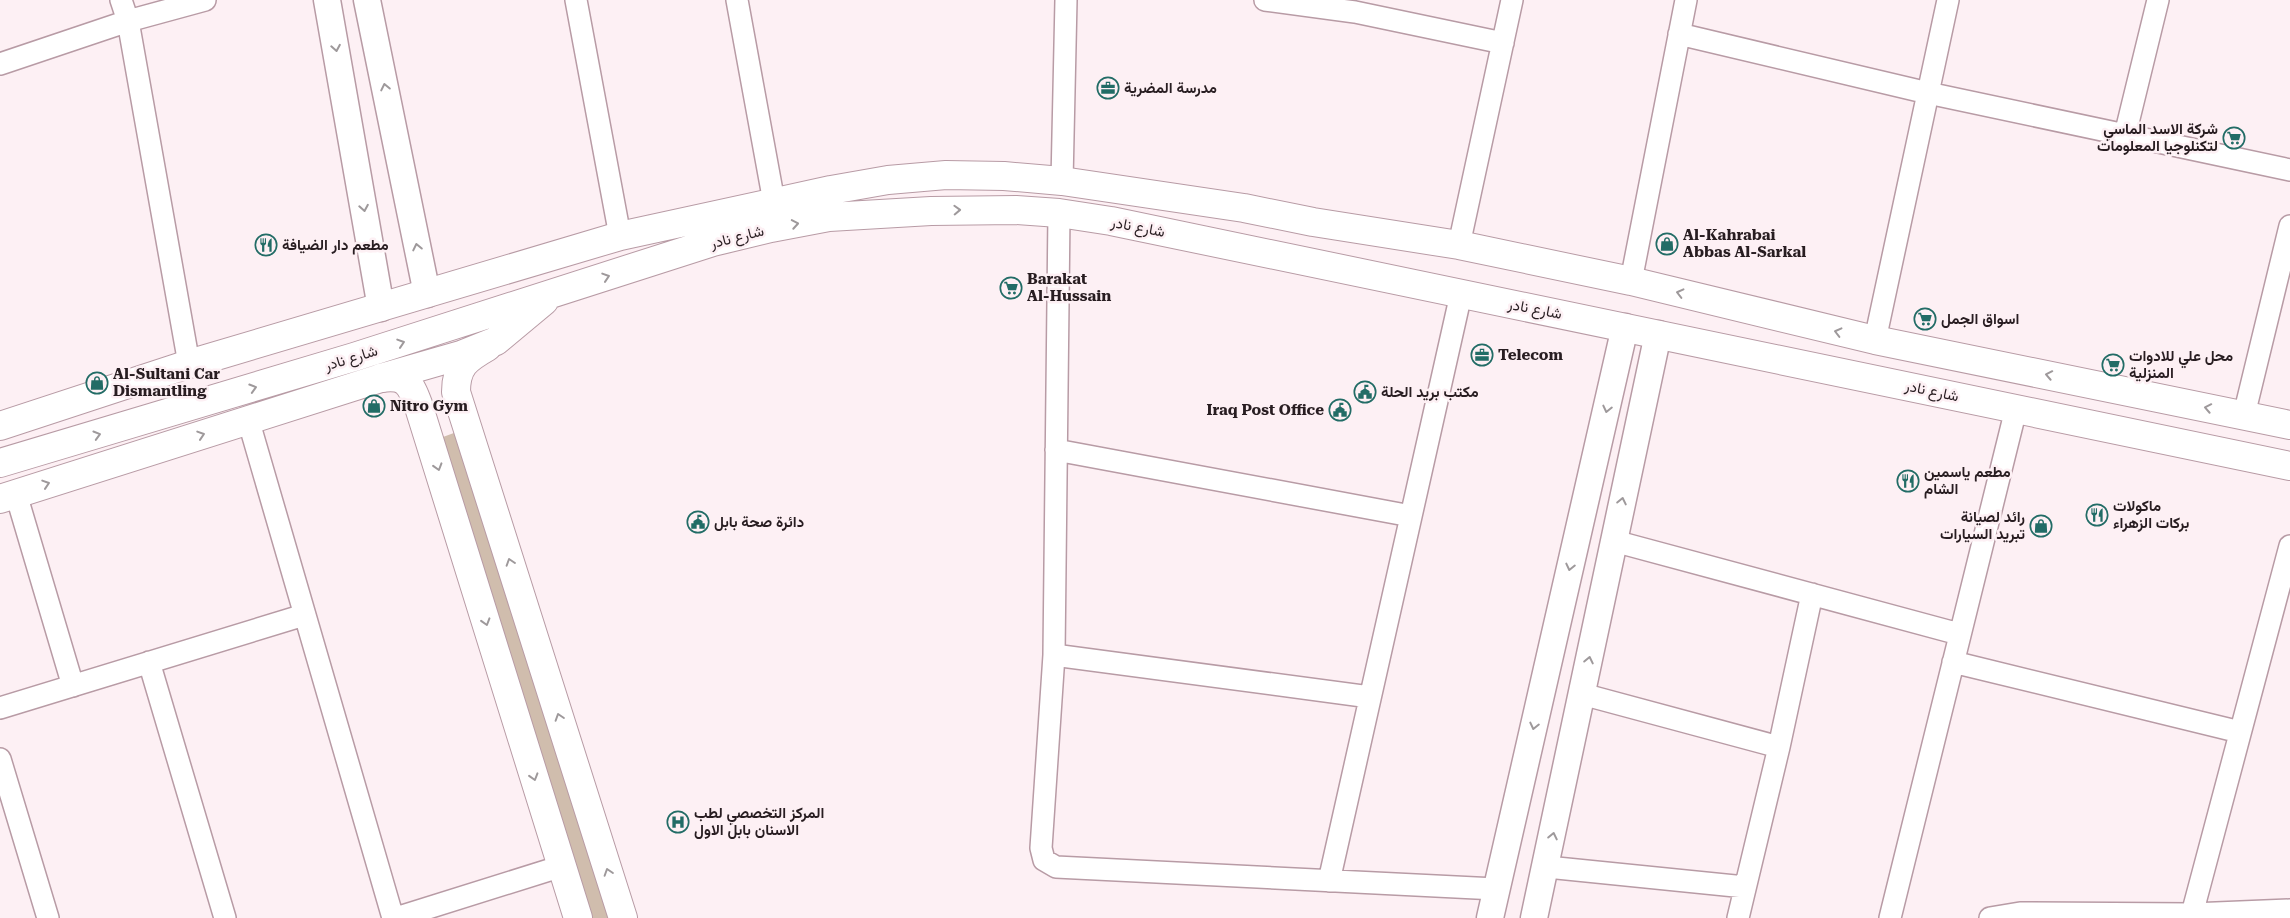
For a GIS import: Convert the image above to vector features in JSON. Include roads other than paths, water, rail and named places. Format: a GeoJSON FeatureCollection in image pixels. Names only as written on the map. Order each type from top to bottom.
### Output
{"type":"FeatureCollection","features":[{"type":"Feature","properties":{"kind":"main road","name":"شارع نادر"},"geometry":{"type":"LineString","coordinates":[[0,426],[189,364],[620,236],[774,202],[888,180],[946,175],[1004,176],[1062,181],[1244,208],[1313,222],[1459,245],[1631,281],[1875,340],[2290,425]]}},
{"type":"Feature","properties":{"kind":"main road"},"geometry":{"type":"LineString","coordinates":[[1235,246],[1242,241],[1249,225],[1244,208]]}},
{"type":"Feature","properties":{"kind":"main road","name":"شارع نادر"},"geometry":{"type":"LineString","coordinates":[[0,463],[354,358],[713,242],[770,228],[829,218],[974,210],[1059,213],[1111,221],[2290,466]]}},
{"type":"Feature","properties":{"kind":"main road"},"geometry":{"type":"LineString","coordinates":[[1306,262],[1302,245],[1307,228],[1313,222]]}},
{"type":"Feature","properties":{"kind":"main road"},"geometry":{"type":"LineString","coordinates":[[571,289],[542,302],[496,341],[469,358],[460,369],[456,380],[456,392],[623,918]]}},
{"type":"Feature","properties":{"kind":"main road"},"geometry":{"type":"LineString","coordinates":[[8,497],[248,419],[461,355],[496,341]]}},
{"type":"Feature","properties":{"kind":"main road"},"geometry":{"type":"LineString","coordinates":[[381,378],[400,377],[409,385],[418,404],[578,918]]}},
{"type":"Feature","properties":{"kind":"main road"},"geometry":{"type":"LineString","coordinates":[[428,435],[428,422],[435,412],[441,409],[454,410],[459,413],[466,424]]}},
{"type":"Feature","properties":{"kind":"street"},"geometry":{"type":"LineString","coordinates":[[121,0],[128,21],[189,364]]}},
{"type":"Feature","properties":{"kind":"street"},"geometry":{"type":"LineString","coordinates":[[0,64],[128,21],[205,0]]}},
{"type":"Feature","properties":{"kind":"street"},"geometry":{"type":"LineString","coordinates":[[327,0],[381,308]]}},
{"type":"Feature","properties":{"kind":"street"},"geometry":{"type":"LineString","coordinates":[[367,0],[427,294]]}},
{"type":"Feature","properties":{"kind":"street"},"geometry":{"type":"LineString","coordinates":[[576,0],[620,236]]}},
{"type":"Feature","properties":{"kind":"street"},"geometry":{"type":"LineString","coordinates":[[737,0],[774,202]]}},
{"type":"Feature","properties":{"kind":"street"},"geometry":{"type":"LineString","coordinates":[[1062,181],[1066,0]]}},
{"type":"Feature","properties":{"kind":"street"},"geometry":{"type":"LineString","coordinates":[[1265,0],[1356,6],[1503,43]]}},
{"type":"Feature","properties":{"kind":"street"},"geometry":{"type":"LineString","coordinates":[[1459,245],[1512,0]]}},
{"type":"Feature","properties":{"kind":"street"},"geometry":{"type":"LineString","coordinates":[[1631,281],[1686,0]]}},
{"type":"Feature","properties":{"kind":"street"},"geometry":{"type":"LineString","coordinates":[[1875,340],[1948,0]]}},
{"type":"Feature","properties":{"kind":"street"},"geometry":{"type":"LineString","coordinates":[[2125,135],[2158,0]]}},
{"type":"Feature","properties":{"kind":"street"},"geometry":{"type":"LineString","coordinates":[[1680,34],[1928,93],[2290,170]]}},
{"type":"Feature","properties":{"kind":"street"},"geometry":{"type":"LineString","coordinates":[[1059,213],[1054,655],[1041,848],[1044,860],[1056,867],[1329,881],[1493,909],[1625,327]]}},
{"type":"Feature","properties":{"kind":"street"},"geometry":{"type":"LineString","coordinates":[[2244,415],[2290,226]]}},
{"type":"Feature","properties":{"kind":"street"},"geometry":{"type":"LineString","coordinates":[[1329,881],[1461,294]]}},
{"type":"Feature","properties":{"kind":"street"},"geometry":{"type":"LineString","coordinates":[[1534,918],[1547,867],[1658,334]]}},
{"type":"Feature","properties":{"kind":"street"},"geometry":{"type":"LineString","coordinates":[[1616,367],[1628,365],[1634,367],[1645,373],[1648,379]]}},
{"type":"Feature","properties":{"kind":"street"},"geometry":{"type":"LineString","coordinates":[[1890,918],[2016,409]]}},
{"type":"Feature","properties":{"kind":"street"},"geometry":{"type":"LineString","coordinates":[[248,419],[394,918],[562,866]]}},
{"type":"Feature","properties":{"kind":"street"},"geometry":{"type":"LineString","coordinates":[[1056,450],[1410,516]]}},
{"type":"Feature","properties":{"kind":"street"},"geometry":{"type":"LineString","coordinates":[[8,497],[73,686]]}},
{"type":"Feature","properties":{"kind":"street"},"geometry":{"type":"LineString","coordinates":[[1614,541],[1959,634]]}},
{"type":"Feature","properties":{"kind":"street"},"geometry":{"type":"LineString","coordinates":[[2192,914],[2290,546]]}},
{"type":"Feature","properties":{"kind":"street"},"geometry":{"type":"LineString","coordinates":[[1738,918],[1779,748],[1812,594]]}},
{"type":"Feature","properties":{"kind":"street"},"geometry":{"type":"LineString","coordinates":[[0,708],[304,615]]}},
{"type":"Feature","properties":{"kind":"street"},"geometry":{"type":"LineString","coordinates":[[1054,655],[1370,697]]}},
{"type":"Feature","properties":{"kind":"street"},"geometry":{"type":"LineString","coordinates":[[149,662],[225,918]]}},
{"type":"Feature","properties":{"kind":"street"},"geometry":{"type":"LineString","coordinates":[[1953,662],[2240,732]]}},
{"type":"Feature","properties":{"kind":"street"},"geometry":{"type":"LineString","coordinates":[[1582,694],[1779,748]]}},
{"type":"Feature","properties":{"kind":"street"},"geometry":{"type":"LineString","coordinates":[[0,759],[48,918]]}},
{"type":"Feature","properties":{"kind":"street"},"geometry":{"type":"LineString","coordinates":[[1547,867],[1745,887]]}},
{"type":"Feature","properties":{"kind":"street"},"geometry":{"type":"LineString","coordinates":[[1990,918],[2021,915],[2157,916],[2290,910]]}},
{"type":"Feature","properties":{"kind":"place","name":"مدرسة المضرية"},"geometry":{"type":"Point","coordinates":[1108,88]}},
{"type":"Feature","properties":{"kind":"place","name":"شركة الاسد الماسي لتكنلوجيا المعلومات"},"geometry":{"type":"Point","coordinates":[2234,138]}},
{"type":"Feature","properties":{"kind":"place","name":"Al-Kahrabai Abbas Al-Sarkal"},"geometry":{"type":"Point","coordinates":[1667,244]}},
{"type":"Feature","properties":{"kind":"place","name":"مطعم دار الضيافة"},"geometry":{"type":"Point","coordinates":[266,245]}},
{"type":"Feature","properties":{"kind":"place","name":"Barakat Al-Hussain"},"geometry":{"type":"Point","coordinates":[1011,288]}},
{"type":"Feature","properties":{"kind":"place","name":"اسواق الجمل"},"geometry":{"type":"Point","coordinates":[1925,319]}},
{"type":"Feature","properties":{"kind":"place","name":"Telecom"},"geometry":{"type":"Point","coordinates":[1482,355]}},
{"type":"Feature","properties":{"kind":"place","name":"محل علي للادوات المنزلية"},"geometry":{"type":"Point","coordinates":[2113,365]}},
{"type":"Feature","properties":{"kind":"place","name":"Al-Sultani Car Dismantling"},"geometry":{"type":"Point","coordinates":[97,383]}},
{"type":"Feature","properties":{"kind":"place","name":"مكتب بريد الحلة"},"geometry":{"type":"Point","coordinates":[1365,392]}},
{"type":"Feature","properties":{"kind":"place","name":"Nitro Gym"},"geometry":{"type":"Point","coordinates":[374,406]}},
{"type":"Feature","properties":{"kind":"place","name":"Iraq Post Office"},"geometry":{"type":"Point","coordinates":[1340,410]}},
{"type":"Feature","properties":{"kind":"place","name":"مطعم ياسمين الشام"},"geometry":{"type":"Point","coordinates":[1908,481]}},
{"type":"Feature","properties":{"kind":"place","name":"ماكولات بركات الزهراء"},"geometry":{"type":"Point","coordinates":[2097,515]}},
{"type":"Feature","properties":{"kind":"place","name":"دائرة صحة بابل"},"geometry":{"type":"Point","coordinates":[698,522]}},
{"type":"Feature","properties":{"kind":"place","name":"رائد لصيانة تبريد السيارات"},"geometry":{"type":"Point","coordinates":[2041,526]}},
{"type":"Feature","properties":{"kind":"place","name":"المركز التخصصي لطب الاسنان بابل الاول"},"geometry":{"type":"Point","coordinates":[678,822]}}]}
